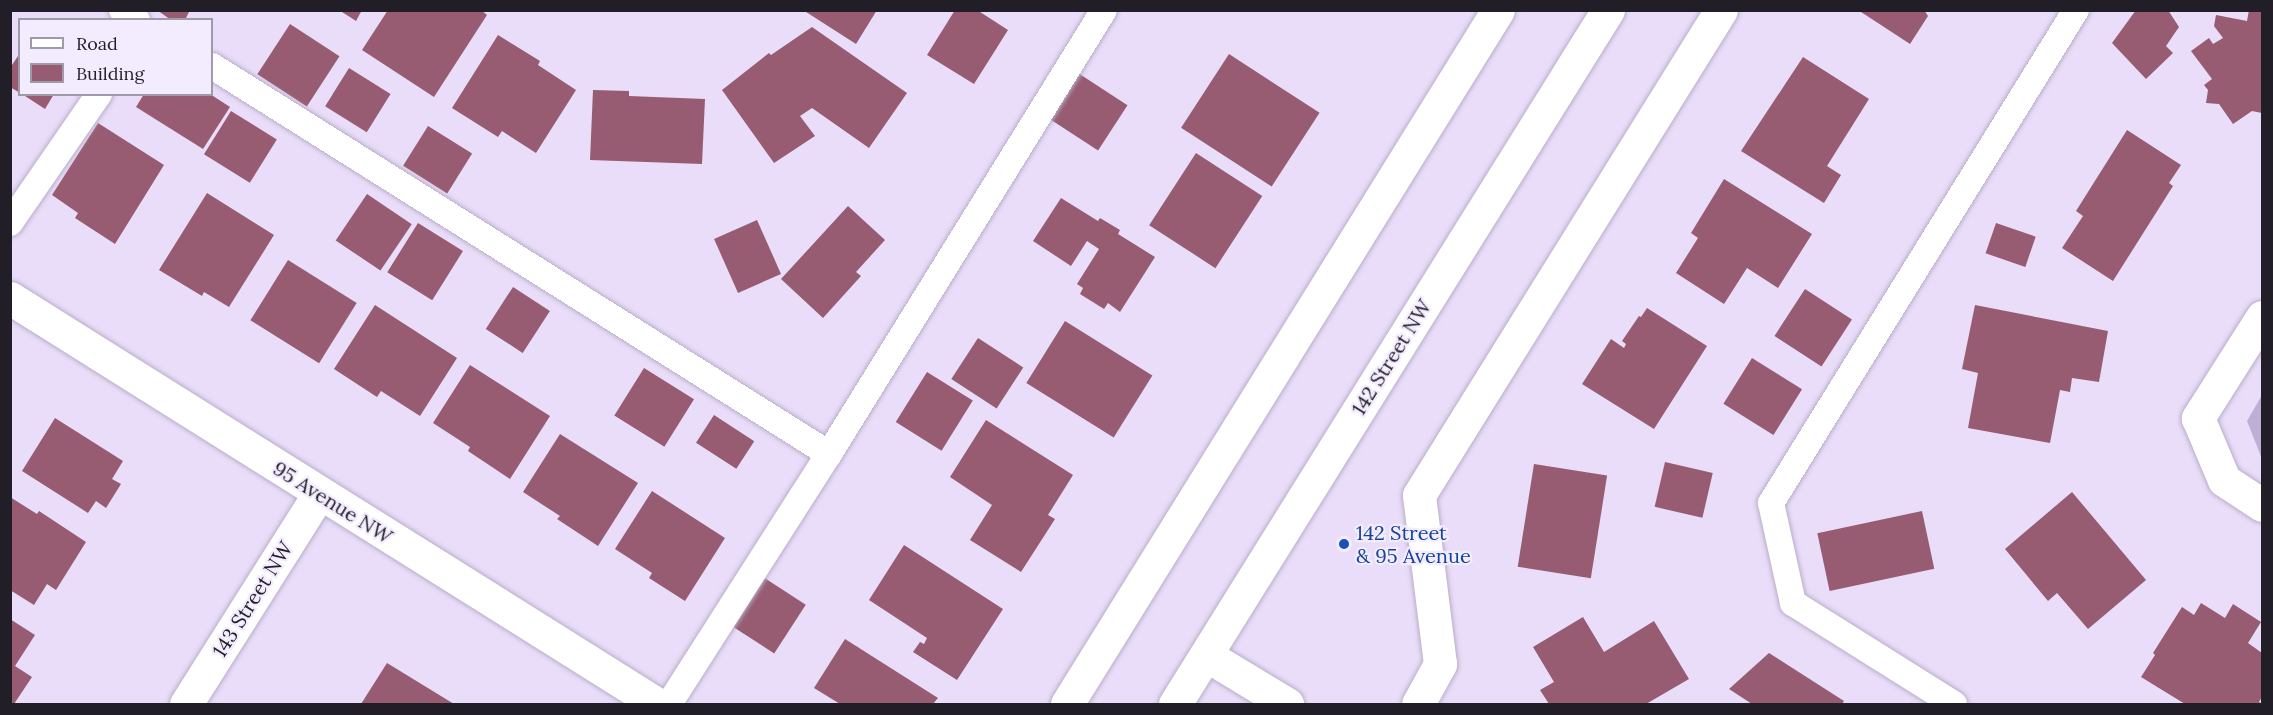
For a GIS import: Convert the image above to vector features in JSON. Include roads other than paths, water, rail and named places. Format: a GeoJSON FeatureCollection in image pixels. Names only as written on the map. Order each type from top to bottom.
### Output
{"type":"FeatureCollection","features":[{"type":"Feature","properties":{"kind":"street"},"geometry":{"type":"LineString","coordinates":[[1067,705],[1498,10]]}},
{"type":"Feature","properties":{"kind":"street","name":"142 Street NW"},"geometry":{"type":"LineString","coordinates":[[1175,705],[1608,10]]}},
{"type":"Feature","properties":{"kind":"street"},"geometry":{"type":"LineString","coordinates":[[1418,705],[1440,664],[1419,495],[1721,10]]}},
{"type":"Feature","properties":{"kind":"street","name":"95 Avenue NW"},"geometry":{"type":"LineString","coordinates":[[10,298],[657,705]]}},
{"type":"Feature","properties":{"kind":"street"},"geometry":{"type":"LineString","coordinates":[[2262,317],[2198,418],[2224,480],[2262,505]]}},
{"type":"Feature","properties":{"kind":"street","name":"143 Street NW"},"geometry":{"type":"LineString","coordinates":[[186,705],[319,494]]}},
{"type":"Feature","properties":{"kind":"street"},"geometry":{"type":"LineString","coordinates":[[1206,655],[1287,705]]}},
{"type":"Feature","properties":{"kind":"lane"},"geometry":{"type":"LineString","coordinates":[[669,705],[829,454],[1104,10]]}},
{"type":"Feature","properties":{"kind":"lane"},"geometry":{"type":"LineString","coordinates":[[1954,705],[1793,603],[1771,503],[2076,10]]}},
{"type":"Feature","properties":{"kind":"lane"},"geometry":{"type":"LineString","coordinates":[[213,67],[829,454]]}},
{"type":"Feature","properties":{"kind":"lane"},"geometry":{"type":"LineString","coordinates":[[10,223],[98,96]]}},
{"type":"Feature","properties":{"kind":"place","name":"142 Street & 95 Avenue"},"geometry":{"type":"Point","coordinates":[1344,544]}}]}
